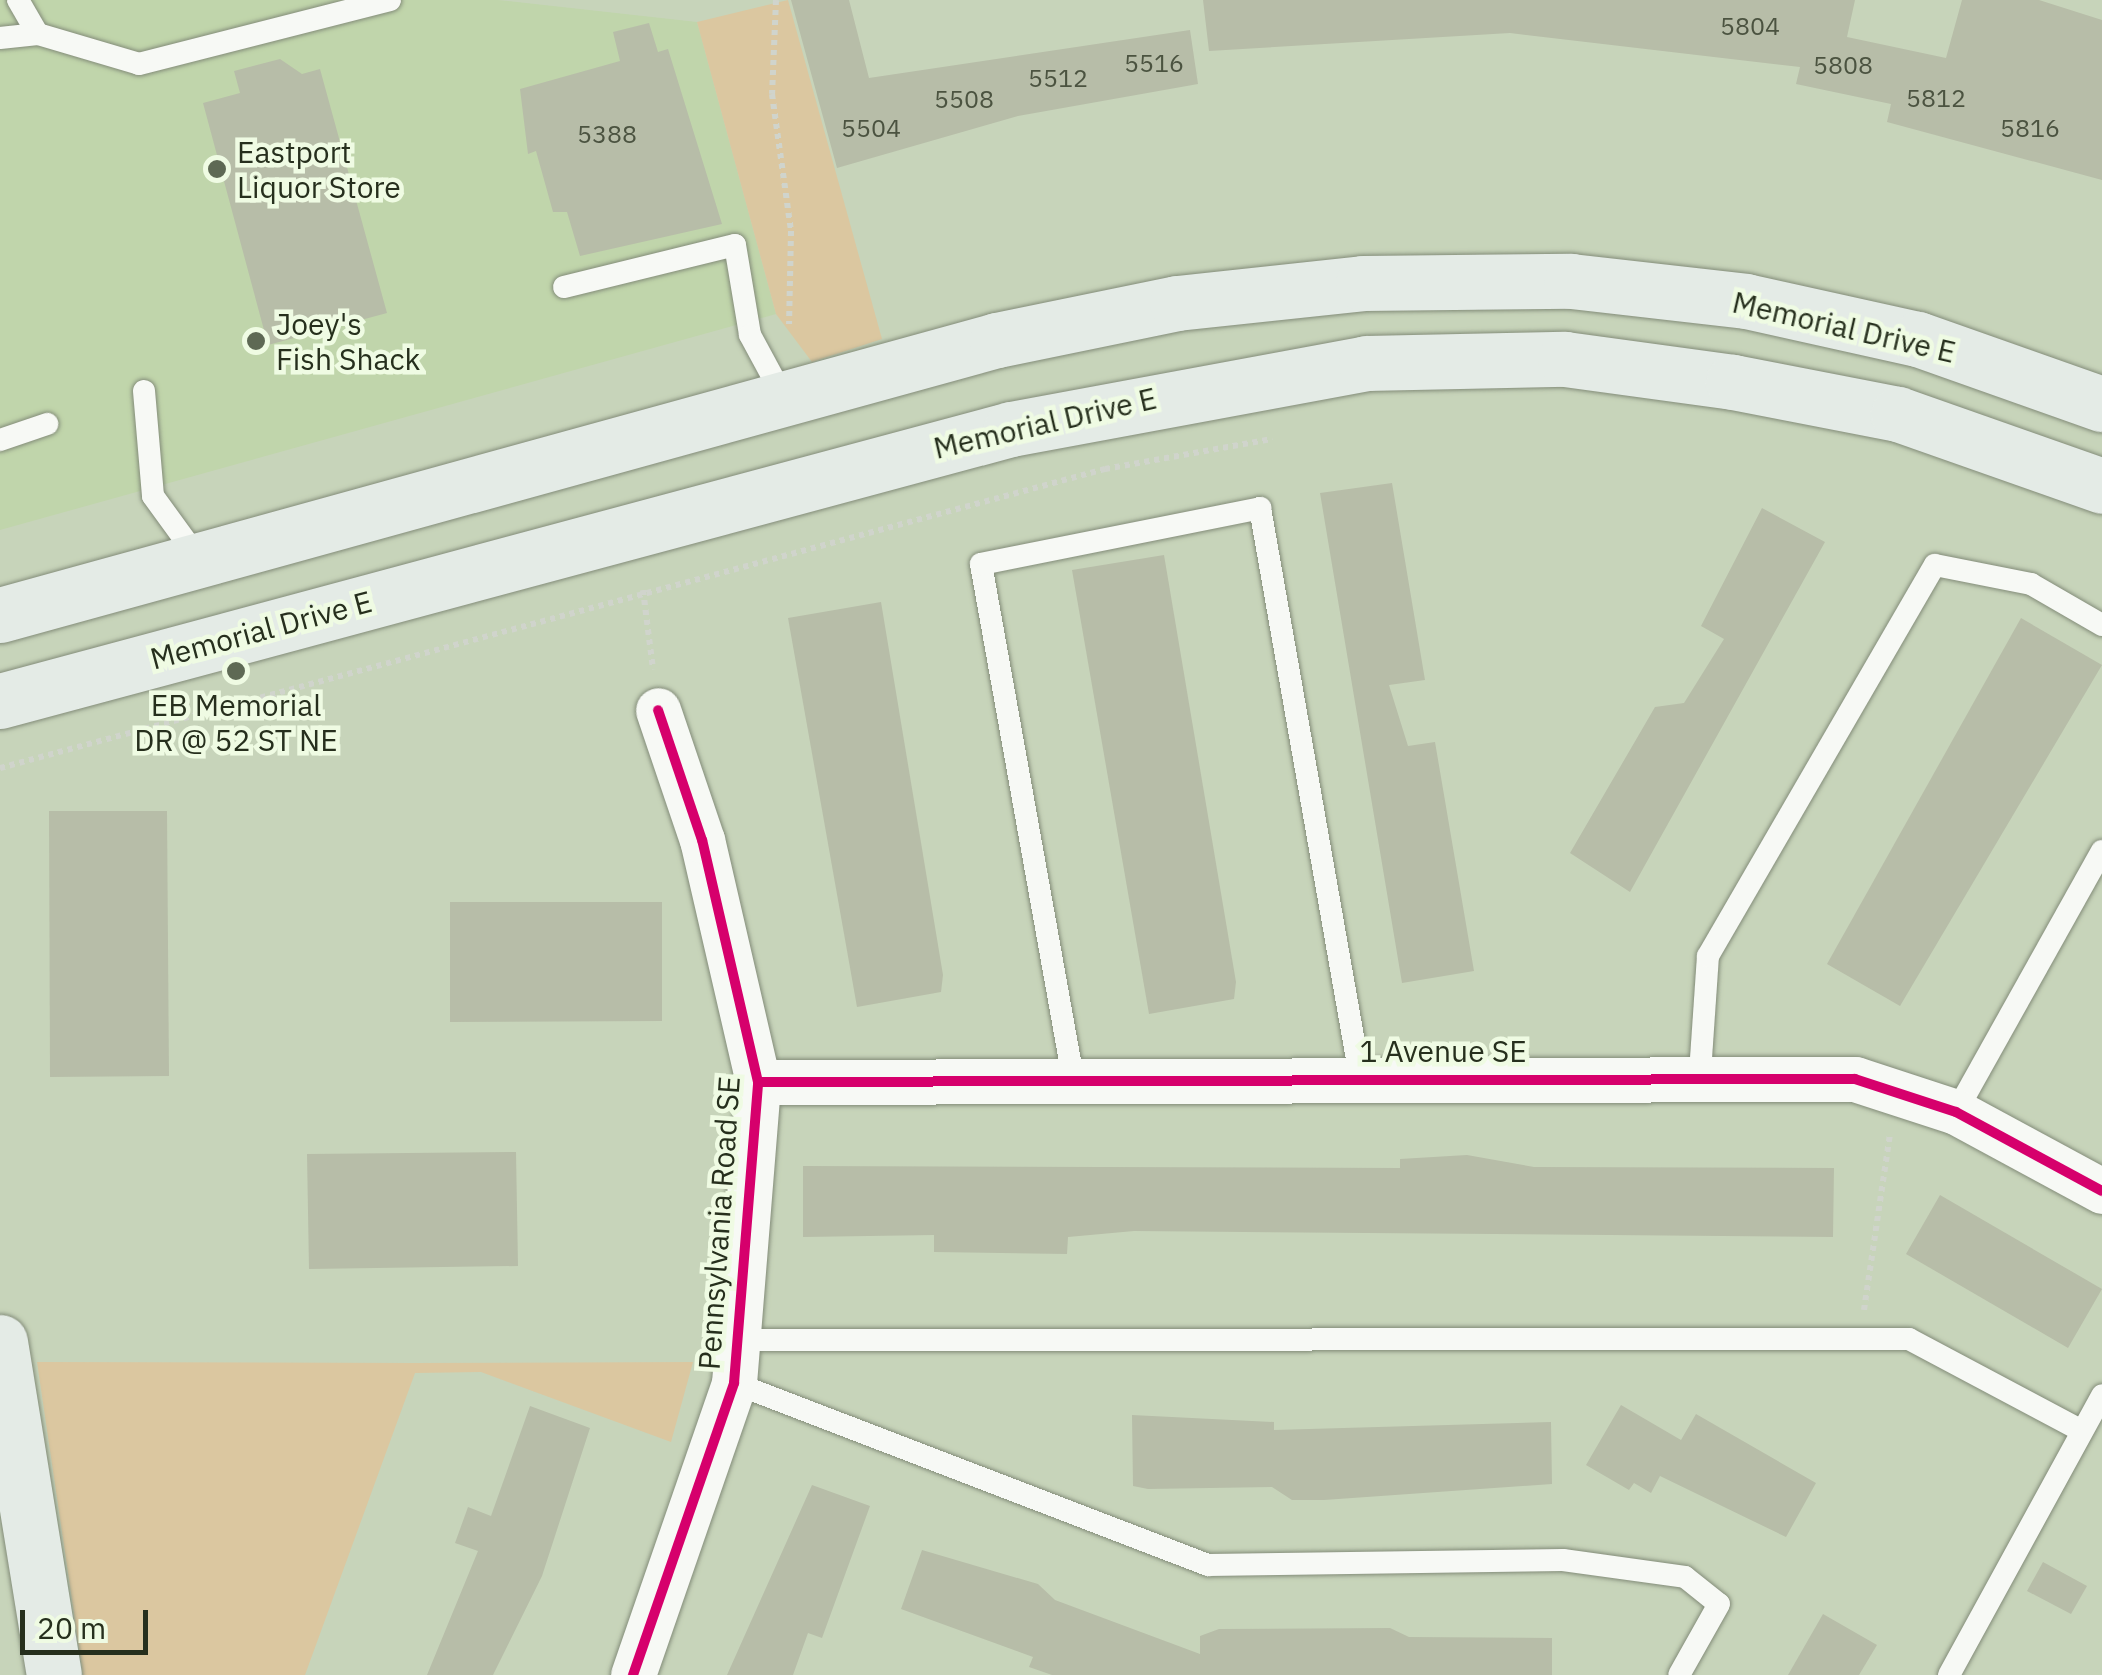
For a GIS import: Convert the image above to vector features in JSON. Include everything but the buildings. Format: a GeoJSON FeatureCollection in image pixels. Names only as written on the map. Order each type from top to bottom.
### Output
{"type":"FeatureCollection","features":[{"type":"Feature","properties":{"kind":"main road","name":"Memorial Drive E"},"geometry":{"type":"LineString","coordinates":[[0,615],[784,398],[1177,303],[1362,283],[1571,281],[1746,300],[1918,338],[2102,404]]}},
{"type":"Feature","properties":{"kind":"main road","name":"Memorial Drive E"},"geometry":{"type":"LineString","coordinates":[[0,700],[1011,429],[1366,362],[1565,359],[1733,382],[1898,414],[2102,486]]}},
{"type":"Feature","properties":{"kind":"main road"},"geometry":{"type":"LineString","coordinates":[[0,579],[83,592]]}},
{"type":"Feature","properties":{"kind":"main road"},"geometry":{"type":"LineString","coordinates":[[0,1342],[54,1675]]}},
{"type":"Feature","properties":{"kind":"street","name":"Pennsylvania Road SE"},"geometry":{"type":"LineString","coordinates":[[634,1675],[738,1362],[758,1082],[702,840],[658,710]]}},
{"type":"Feature","properties":{"kind":"street","name":"1 Avenue SE"},"geometry":{"type":"LineString","coordinates":[[758,1082],[1700,1074],[1899,1089],[1956,1112],[2102,1191]]}},
{"type":"Feature","properties":{"kind":"lane"},"geometry":{"type":"LineString","coordinates":[[18,0],[38,34]]}},
{"type":"Feature","properties":{"kind":"lane"},"geometry":{"type":"LineString","coordinates":[[0,38],[38,34],[139,64],[390,0]]}},
{"type":"Feature","properties":{"kind":"lane"},"geometry":{"type":"LineString","coordinates":[[564,287],[735,245],[750,335],[784,398]]}},
{"type":"Feature","properties":{"kind":"lane"},"geometry":{"type":"LineString","coordinates":[[144,392],[153,496],[199,560]]}},
{"type":"Feature","properties":{"kind":"lane"},"geometry":{"type":"LineString","coordinates":[[0,440],[47,424]]}},
{"type":"Feature","properties":{"kind":"lane"},"geometry":{"type":"LineString","coordinates":[[1072,1078],[981,564],[1260,508],[1360,1076]]}},
{"type":"Feature","properties":{"kind":"lane"},"geometry":{"type":"LineString","coordinates":[[1700,1074],[1708,956],[1935,565],[2031,584],[2102,624]]}},
{"type":"Feature","properties":{"kind":"lane"},"geometry":{"type":"LineString","coordinates":[[1956,1112],[2102,851]]}},
{"type":"Feature","properties":{"kind":"lane"},"geometry":{"type":"LineString","coordinates":[[738,1362],[1909,1339],[2082,1431]]}},
{"type":"Feature","properties":{"kind":"lane"},"geometry":{"type":"LineString","coordinates":[[738,1362],[1208,1565],[1563,1560],[1685,1577],[1719,1604],[1680,1675]]}},
{"type":"Feature","properties":{"kind":"lane"},"geometry":{"type":"LineString","coordinates":[[1948,1675],[2102,1395]]}},
{"type":"Feature","properties":{"kind":"path"},"geometry":{"type":"LineString","coordinates":[[776,0],[772,94],[792,256],[789,324]]}},
{"type":"Feature","properties":{"kind":"path"},"geometry":{"type":"LineString","coordinates":[[0,768],[643,590],[1105,469],[1272,439]]}},
{"type":"Feature","properties":{"kind":"path"},"geometry":{"type":"LineString","coordinates":[[643,590],[658,710]]}},
{"type":"Feature","properties":{"kind":"path"},"geometry":{"type":"LineString","coordinates":[[1862,1339],[1899,1089]]}},
{"type":"Feature","properties":{"kind":"shaded area"},"geometry":{"type":"Polygon","coordinates":[[[0,0],[498,0],[697,22],[776,314],[0,530],[0,0]]]}},
{"type":"Feature","properties":{"kind":"shaded area"},"geometry":{"type":"Polygon","coordinates":[[[788,0],[882,339],[812,362],[776,314],[697,22],[788,0]]]}},
{"type":"Feature","properties":{"kind":"shaded area"},"geometry":{"type":"Polygon","coordinates":[[[37,1362],[693,1362],[671,1442],[481,1372],[415,1373],[305,1675],[83,1675],[37,1362]]]}},
{"type":"Feature","properties":{"kind":"cycle path"},"geometry":{"type":"LineString","coordinates":[[633,1675],[734,1383],[758,1082],[702,840],[658,710]]}},
{"type":"Feature","properties":{"kind":"cycle path"},"geometry":{"type":"LineString","coordinates":[[758,1082],[1855,1079],[1956,1112],[2102,1191]]}},
{"type":"Feature","properties":{"kind":"place","name":"Eastport Liquor Store"},"geometry":{"type":"Point","coordinates":[217,169]}},
{"type":"Feature","properties":{"kind":"place","name":"Joey's Fish Shack"},"geometry":{"type":"Point","coordinates":[256,341]}},
{"type":"Feature","properties":{"kind":"place","name":"EB Memorial DR @ 52 ST NE"},"geometry":{"type":"Point","coordinates":[236,671]}}]}
